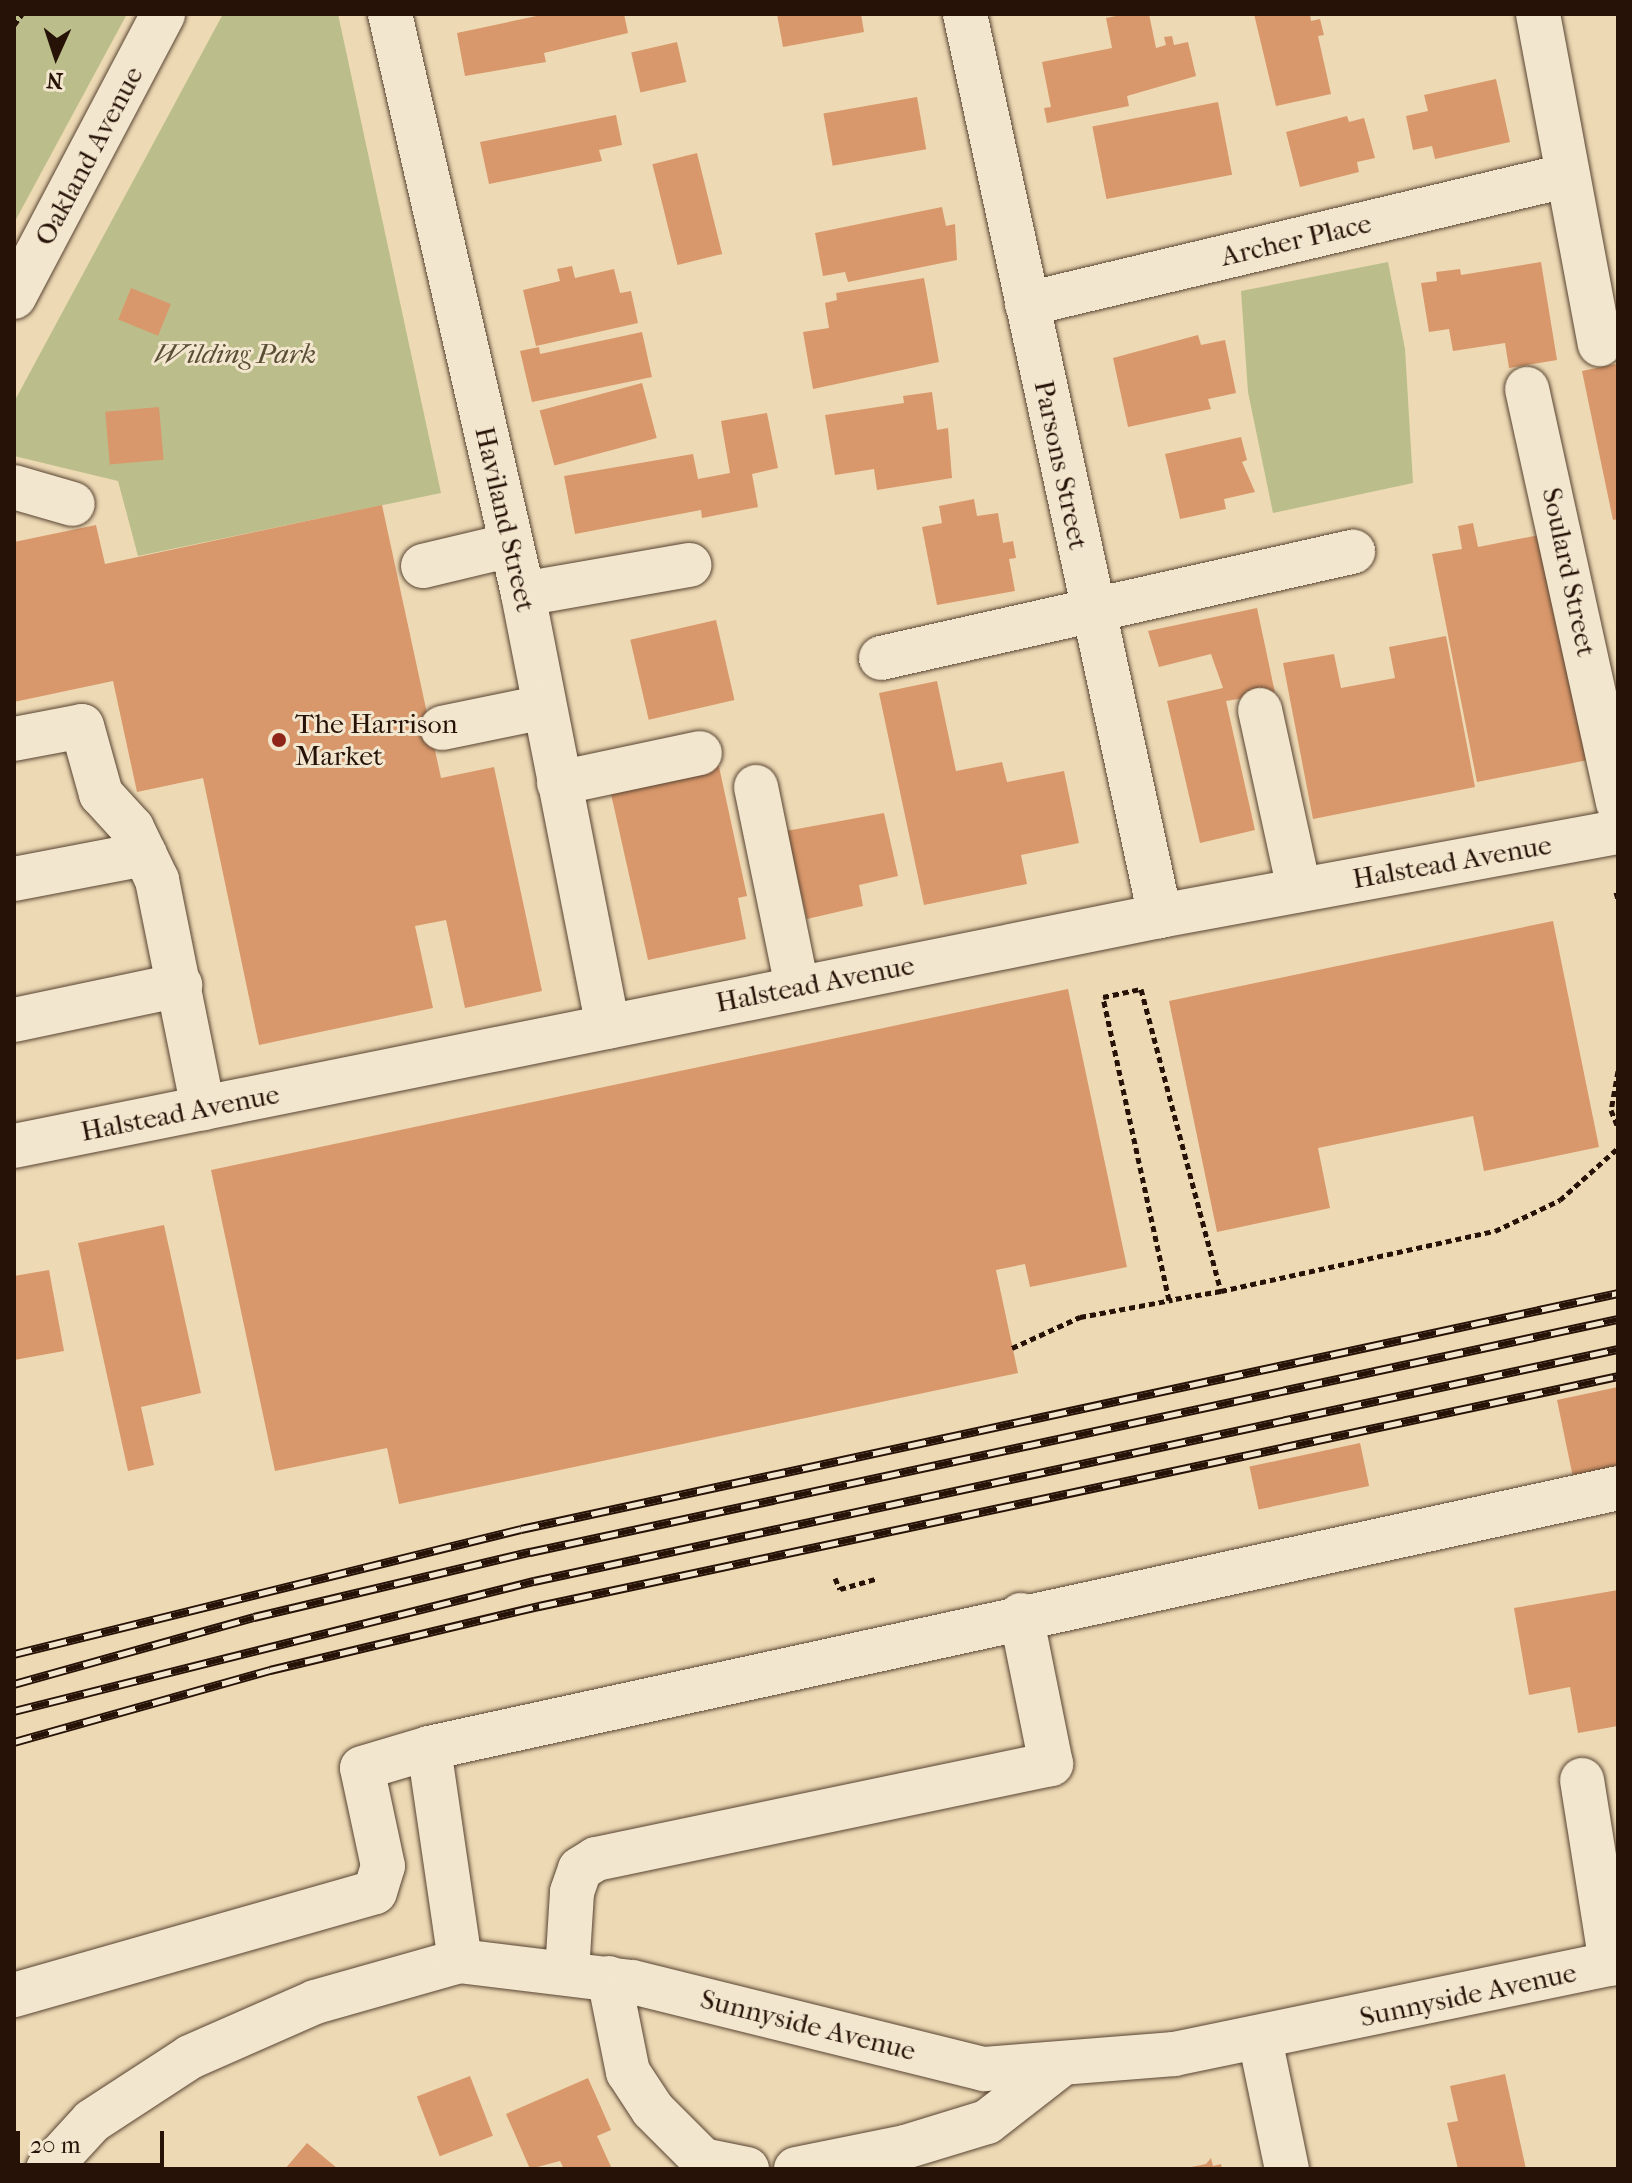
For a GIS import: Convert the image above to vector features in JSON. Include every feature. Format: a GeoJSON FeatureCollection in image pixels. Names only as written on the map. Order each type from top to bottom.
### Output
{"type":"FeatureCollection","features":[{"type":"Feature","properties":{"kind":"street","name":"Oakland Avenue"},"geometry":{"type":"LineString","coordinates":[[14,297],[163,14]]}},
{"type":"Feature","properties":{"kind":"street","name":"Haviland Street"},"geometry":{"type":"LineString","coordinates":[[390,14],[523,594],[608,1027]]}},
{"type":"Feature","properties":{"kind":"street","name":"Parsons Street"},"geometry":{"type":"LineString","coordinates":[[965,14],[1091,610],[1160,916]]}},
{"type":"Feature","properties":{"kind":"street"},"geometry":{"type":"LineString","coordinates":[[1538,14],[1565,176],[1600,344]]}},
{"type":"Feature","properties":{"kind":"street","name":"Archer Place"},"geometry":{"type":"LineString","coordinates":[[1027,304],[1565,176]]}},
{"type":"Feature","properties":{"kind":"street","name":"Soulard Street"},"geometry":{"type":"LineString","coordinates":[[1527,389],[1618,803]]}},
{"type":"Feature","properties":{"kind":"street"},"geometry":{"type":"LineString","coordinates":[[14,487],[73,504]]}},
{"type":"Feature","properties":{"kind":"street"},"geometry":{"type":"LineString","coordinates":[[423,566],[511,545]]}},
{"type":"Feature","properties":{"kind":"street"},"geometry":{"type":"LineString","coordinates":[[881,658],[1353,552]]}},
{"type":"Feature","properties":{"kind":"street"},"geometry":{"type":"LineString","coordinates":[[523,594],[690,565]]}},
{"type":"Feature","properties":{"kind":"street"},"geometry":{"type":"LineString","coordinates":[[442,728],[544,707]]}},
{"type":"Feature","properties":{"kind":"street"},"geometry":{"type":"LineString","coordinates":[[1260,710],[1299,889]]}},
{"type":"Feature","properties":{"kind":"street"},"geometry":{"type":"LineString","coordinates":[[14,739],[82,726],[101,794],[132,828],[157,880],[203,1108]]}},
{"type":"Feature","properties":{"kind":"street"},"geometry":{"type":"LineString","coordinates":[[559,783],[700,753]]}},
{"type":"Feature","properties":{"kind":"street"},"geometry":{"type":"LineString","coordinates":[[756,787],[797,987]]}},
{"type":"Feature","properties":{"kind":"street","name":"Halstead Avenue"},"geometry":{"type":"LineString","coordinates":[[14,1146],[797,987],[1299,889],[1618,832]]}},
{"type":"Feature","properties":{"kind":"street"},"geometry":{"type":"LineString","coordinates":[[14,879],[145,854]]}},
{"type":"Feature","properties":{"kind":"street"},"geometry":{"type":"LineString","coordinates":[[14,1020],[180,985]]}},
{"type":"Feature","properties":{"kind":"street"},"geometry":{"type":"LineString","coordinates":[[14,1995],[375,1892],[383,1866],[362,1768],[429,1748],[1021,1615],[1618,1488]]}},
{"type":"Feature","properties":{"kind":"street"},"geometry":{"type":"LineString","coordinates":[[567,1972],[572,1892],[580,1869],[596,1859],[1051,1764],[1021,1615]]}},
{"type":"Feature","properties":{"kind":"street"},"geometry":{"type":"LineString","coordinates":[[429,1748],[460,1961]]}},
{"type":"Feature","properties":{"kind":"street"},"geometry":{"type":"LineString","coordinates":[[1582,1780],[1615,1963]]}},
{"type":"Feature","properties":{"kind":"street","name":"Sunnyside Avenue"},"geometry":{"type":"LineString","coordinates":[[48,2169],[92,2121],[190,2057],[315,2002],[460,1961],[609,1978],[984,2069],[1174,2054],[1260,2039],[1615,1963]]}},
{"type":"Feature","properties":{"kind":"street"},"geometry":{"type":"LineString","coordinates":[[609,1978],[628,2072],[653,2110],[703,2160],[747,2169]]}},
{"type":"Feature","properties":{"kind":"street"},"geometry":{"type":"LineString","coordinates":[[1260,2039],[1287,2169]]}},
{"type":"Feature","properties":{"kind":"street"},"geometry":{"type":"LineString","coordinates":[[796,2169],[905,2147],[987,2122],[1063,2063]]}},
{"type":"Feature","properties":{"kind":"path"},"geometry":{"type":"LineString","coordinates":[[14,25],[22,14]]}},
{"type":"Feature","properties":{"kind":"path"},"geometry":{"type":"LineString","coordinates":[[1169,1300],[1103,997],[1141,989],[1221,1291]]}},
{"type":"Feature","properties":{"kind":"path"},"geometry":{"type":"LineString","coordinates":[[1618,1071],[1611,1110],[1618,1127]]}},
{"type":"Feature","properties":{"kind":"path"},"geometry":{"type":"LineString","coordinates":[[1012,1348],[1080,1317],[1221,1291],[1495,1231],[1560,1200],[1618,1148]]}},
{"type":"Feature","properties":{"kind":"path"},"geometry":{"type":"LineString","coordinates":[[835,1578],[840,1589],[876,1579]]}},
{"type":"Feature","properties":{"kind":"green space"},"geometry":{"type":"Polygon","coordinates":[[[14,14],[127,14],[14,223],[14,14]]]}},
{"type":"Feature","properties":{"kind":"green space","name":"Wilding Park"},"geometry":{"type":"Polygon","coordinates":[[[223,14],[338,14],[441,493],[138,556],[118,481],[14,456],[14,402],[223,14]]]}},
{"type":"Feature","properties":{"kind":"green space"},"geometry":{"type":"Polygon","coordinates":[[[1388,262],[1405,349],[1413,483],[1273,513],[1248,392],[1241,291],[1388,262]]]}},
{"type":"Feature","properties":{"kind":"building"},"geometry":{"type":"Polygon","coordinates":[[[546,14],[624,14],[628,33],[544,53],[546,62],[465,76],[457,33],[546,14]]]}},
{"type":"Feature","properties":{"kind":"building"},"geometry":{"type":"Polygon","coordinates":[[[777,14],[861,14],[864,32],[783,47],[777,14]]]}},
{"type":"Feature","properties":{"kind":"building"},"geometry":{"type":"Polygon","coordinates":[[[1149,14],[1156,48],[1166,45],[1164,37],[1172,36],[1174,45],[1188,42],[1196,76],[1127,96],[1129,106],[1047,123],[1044,108],[1051,107],[1042,62],[1112,48],[1106,18],[1149,14]]]}},
{"type":"Feature","properties":{"kind":"building"},"geometry":{"type":"Polygon","coordinates":[[[1254,14],[1310,14],[1311,21],[1320,19],[1324,35],[1318,36],[1331,94],[1276,106],[1254,14]]]}},
{"type":"Feature","properties":{"kind":"building"},"geometry":{"type":"Polygon","coordinates":[[[677,42],[686,82],[640,93],[631,53],[677,42]]]}},
{"type":"Feature","properties":{"kind":"building"},"geometry":{"type":"Polygon","coordinates":[[[1496,79],[1510,142],[1435,159],[1432,146],[1413,150],[1406,116],[1428,111],[1424,95],[1496,79]]]}},
{"type":"Feature","properties":{"kind":"building"},"geometry":{"type":"Polygon","coordinates":[[[917,97],[926,149],[833,166],[823,113],[917,97]]]}},
{"type":"Feature","properties":{"kind":"building"},"geometry":{"type":"Polygon","coordinates":[[[1218,102],[1232,175],[1106,199],[1092,126],[1218,102]]]}},
{"type":"Feature","properties":{"kind":"building"},"geometry":{"type":"Polygon","coordinates":[[[616,115],[622,145],[599,150],[602,161],[489,184],[480,142],[616,115]]]}},
{"type":"Feature","properties":{"kind":"building"},"geometry":{"type":"Polygon","coordinates":[[[1347,116],[1349,122],[1364,118],[1375,158],[1357,162],[1359,172],[1300,187],[1286,132],[1347,116]]]}},
{"type":"Feature","properties":{"kind":"building"},"geometry":{"type":"Polygon","coordinates":[[[697,153],[722,254],[678,265],[652,164],[697,153]]]}},
{"type":"Feature","properties":{"kind":"building"},"geometry":{"type":"Polygon","coordinates":[[[942,207],[946,226],[955,224],[957,260],[848,282],[845,272],[823,276],[815,233],[942,207]]]}},
{"type":"Feature","properties":{"kind":"building"},"geometry":{"type":"Polygon","coordinates":[[[1541,262],[1557,360],[1509,368],[1505,343],[1453,351],[1449,329],[1429,332],[1421,283],[1437,281],[1436,272],[1460,269],[1461,275],[1541,262]]]}},
{"type":"Feature","properties":{"kind":"building"},"geometry":{"type":"Polygon","coordinates":[[[572,266],[575,278],[614,269],[620,293],[631,291],[638,323],[536,346],[523,290],[560,281],[557,269],[572,266]]]}},
{"type":"Feature","properties":{"kind":"building"},"geometry":{"type":"Polygon","coordinates":[[[924,278],[939,362],[813,389],[803,332],[829,328],[825,303],[837,300],[836,293],[924,278]]]}},
{"type":"Feature","properties":{"kind":"building"},"geometry":{"type":"Polygon","coordinates":[[[131,288],[171,304],[158,336],[118,320],[131,288]]]}},
{"type":"Feature","properties":{"kind":"building"},"geometry":{"type":"Polygon","coordinates":[[[642,332],[652,377],[532,402],[520,351],[539,347],[540,354],[642,332]]]}},
{"type":"Feature","properties":{"kind":"building"},"geometry":{"type":"Polygon","coordinates":[[[1198,335],[1201,345],[1225,340],[1236,393],[1208,399],[1211,409],[1128,427],[1113,358],[1198,335]]]}},
{"type":"Feature","properties":{"kind":"building"},"geometry":{"type":"Polygon","coordinates":[[[1616,364],[1618,519],[1613,520],[1582,371],[1616,364]]]}},
{"type":"Feature","properties":{"kind":"building"},"geometry":{"type":"Polygon","coordinates":[[[642,383],[657,438],[554,465],[540,410],[642,383]]]}},
{"type":"Feature","properties":{"kind":"building"},"geometry":{"type":"Polygon","coordinates":[[[932,392],[937,430],[948,428],[952,478],[877,490],[874,469],[835,475],[825,415],[904,403],[903,396],[932,392]]]}},
{"type":"Feature","properties":{"kind":"building"},"geometry":{"type":"Polygon","coordinates":[[[159,407],[164,460],[110,465],[105,412],[159,407]]]}},
{"type":"Feature","properties":{"kind":"building"},"geometry":{"type":"Polygon","coordinates":[[[767,413],[778,468],[752,474],[758,507],[702,518],[701,510],[575,534],[564,476],[693,454],[698,479],[730,473],[721,421],[767,413]]]}},
{"type":"Feature","properties":{"kind":"building"},"geometry":{"type":"Polygon","coordinates":[[[1241,437],[1247,460],[1242,462],[1255,492],[1224,499],[1226,509],[1180,519],[1165,454],[1241,437]]]}},
{"type":"Feature","properties":{"kind":"building"},"geometry":{"type":"Polygon","coordinates":[[[974,499],[977,516],[998,513],[1003,543],[1013,541],[1016,558],[1009,559],[1015,591],[937,605],[922,527],[942,523],[939,506],[974,499]]]}},
{"type":"Feature","properties":{"kind":"building","name":"The Harrison Market"},"geometry":{"type":"Polygon","coordinates":[[[382,505],[441,778],[494,767],[542,991],[465,1008],[446,920],[415,926],[433,1008],[259,1045],[203,778],[137,792],[113,681],[14,702],[14,542],[96,525],[105,564],[382,505]]]}},
{"type":"Feature","properties":{"kind":"building"},"geometry":{"type":"Polygon","coordinates":[[[1473,523],[1478,547],[1539,535],[1588,760],[1477,782],[1432,554],[1462,549],[1458,526],[1473,523]]]}},
{"type":"Feature","properties":{"kind":"building"},"geometry":{"type":"Polygon","coordinates":[[[1257,608],[1275,693],[1226,701],[1255,830],[1200,843],[1167,701],[1223,688],[1211,654],[1159,667],[1148,631],[1257,608]]]}},
{"type":"Feature","properties":{"kind":"building"},"geometry":{"type":"Polygon","coordinates":[[[716,620],[734,700],[649,720],[630,640],[716,620]]]}},
{"type":"Feature","properties":{"kind":"building"},"geometry":{"type":"Polygon","coordinates":[[[1446,636],[1475,787],[1313,819],[1283,663],[1334,654],[1341,688],[1395,678],[1389,647],[1446,636]]]}},
{"type":"Feature","properties":{"kind":"building"},"geometry":{"type":"Polygon","coordinates":[[[937,681],[956,771],[1002,762],[1007,782],[1064,771],[1079,843],[1021,855],[1027,884],[924,905],[879,693],[937,681]]]}},
{"type":"Feature","properties":{"kind":"building"},"geometry":{"type":"Polygon","coordinates":[[[718,762],[747,896],[738,898],[746,939],[648,960],[609,785],[718,762]]]}},
{"type":"Feature","properties":{"kind":"building"},"geometry":{"type":"Polygon","coordinates":[[[884,813],[898,876],[859,885],[863,906],[807,919],[786,831],[884,813]]]}},
{"type":"Feature","properties":{"kind":"building"},"geometry":{"type":"Polygon","coordinates":[[[1553,921],[1599,1147],[1484,1171],[1473,1116],[1318,1148],[1330,1208],[1217,1232],[1169,1001],[1553,921]]]}},
{"type":"Feature","properties":{"kind":"building"},"geometry":{"type":"Polygon","coordinates":[[[1068,989],[1127,1267],[1030,1287],[1025,1264],[996,1270],[1018,1373],[399,1504],[387,1448],[275,1471],[211,1170],[1068,989]]]}},
{"type":"Feature","properties":{"kind":"building"},"geometry":{"type":"Polygon","coordinates":[[[164,1225],[201,1393],[141,1407],[154,1465],[128,1471],[78,1243],[164,1225]]]}},
{"type":"Feature","properties":{"kind":"building"},"geometry":{"type":"Polygon","coordinates":[[[49,1270],[64,1351],[14,1360],[14,1276],[49,1270]]]}},
{"type":"Feature","properties":{"kind":"building"},"geometry":{"type":"Polygon","coordinates":[[[1618,1387],[1618,1484],[1576,1492],[1557,1400],[1618,1387]]]}},
{"type":"Feature","properties":{"kind":"building"},"geometry":{"type":"Polygon","coordinates":[[[1360,1443],[1369,1486],[1259,1510],[1249,1466],[1360,1443]]]}},
{"type":"Feature","properties":{"kind":"building"},"geometry":{"type":"Polygon","coordinates":[[[1618,1590],[1618,1726],[1578,1733],[1570,1687],[1529,1695],[1514,1608],[1618,1590]]]}},
{"type":"Feature","properties":{"kind":"building"},"geometry":{"type":"Polygon","coordinates":[[[1505,2074],[1526,2169],[1458,2169],[1447,2123],[1458,2121],[1450,2086],[1505,2074]]]}},
{"type":"Feature","properties":{"kind":"building"},"geometry":{"type":"Polygon","coordinates":[[[470,2076],[493,2136],[440,2156],[417,2096],[470,2076]]]}},
{"type":"Feature","properties":{"kind":"building"},"geometry":{"type":"Polygon","coordinates":[[[588,2078],[611,2130],[597,2136],[612,2169],[564,2169],[560,2161],[530,2169],[506,2114],[588,2078]]]}},
{"type":"Feature","properties":{"kind":"building"},"geometry":{"type":"Polygon","coordinates":[[[307,2143],[338,2169],[285,2169],[307,2143]]]}},
{"type":"Feature","properties":{"kind":"building"},"geometry":{"type":"Polygon","coordinates":[[[1211,2158],[1213,2166],[1221,2164],[1222,2169],[1182,2169],[1206,2164],[1211,2158]]]}},
{"type":"Feature","properties":{"kind":"railway"},"geometry":{"type":"LineString","coordinates":[[14,1654],[521,1529],[1618,1293]]}},
{"type":"Feature","properties":{"kind":"railway"},"geometry":{"type":"LineString","coordinates":[[14,1684],[254,1617],[530,1552],[1618,1319]]}},
{"type":"Feature","properties":{"kind":"railway"},"geometry":{"type":"LineString","coordinates":[[14,1711],[534,1581],[1618,1349]]}},
{"type":"Feature","properties":{"kind":"railway"},"geometry":{"type":"LineString","coordinates":[[14,1742],[270,1670],[539,1606],[1618,1376]]}},
{"type":"Feature","properties":{"kind":"place","name":"The Harrison Market"},"geometry":{"type":"Point","coordinates":[279,740]}}]}
